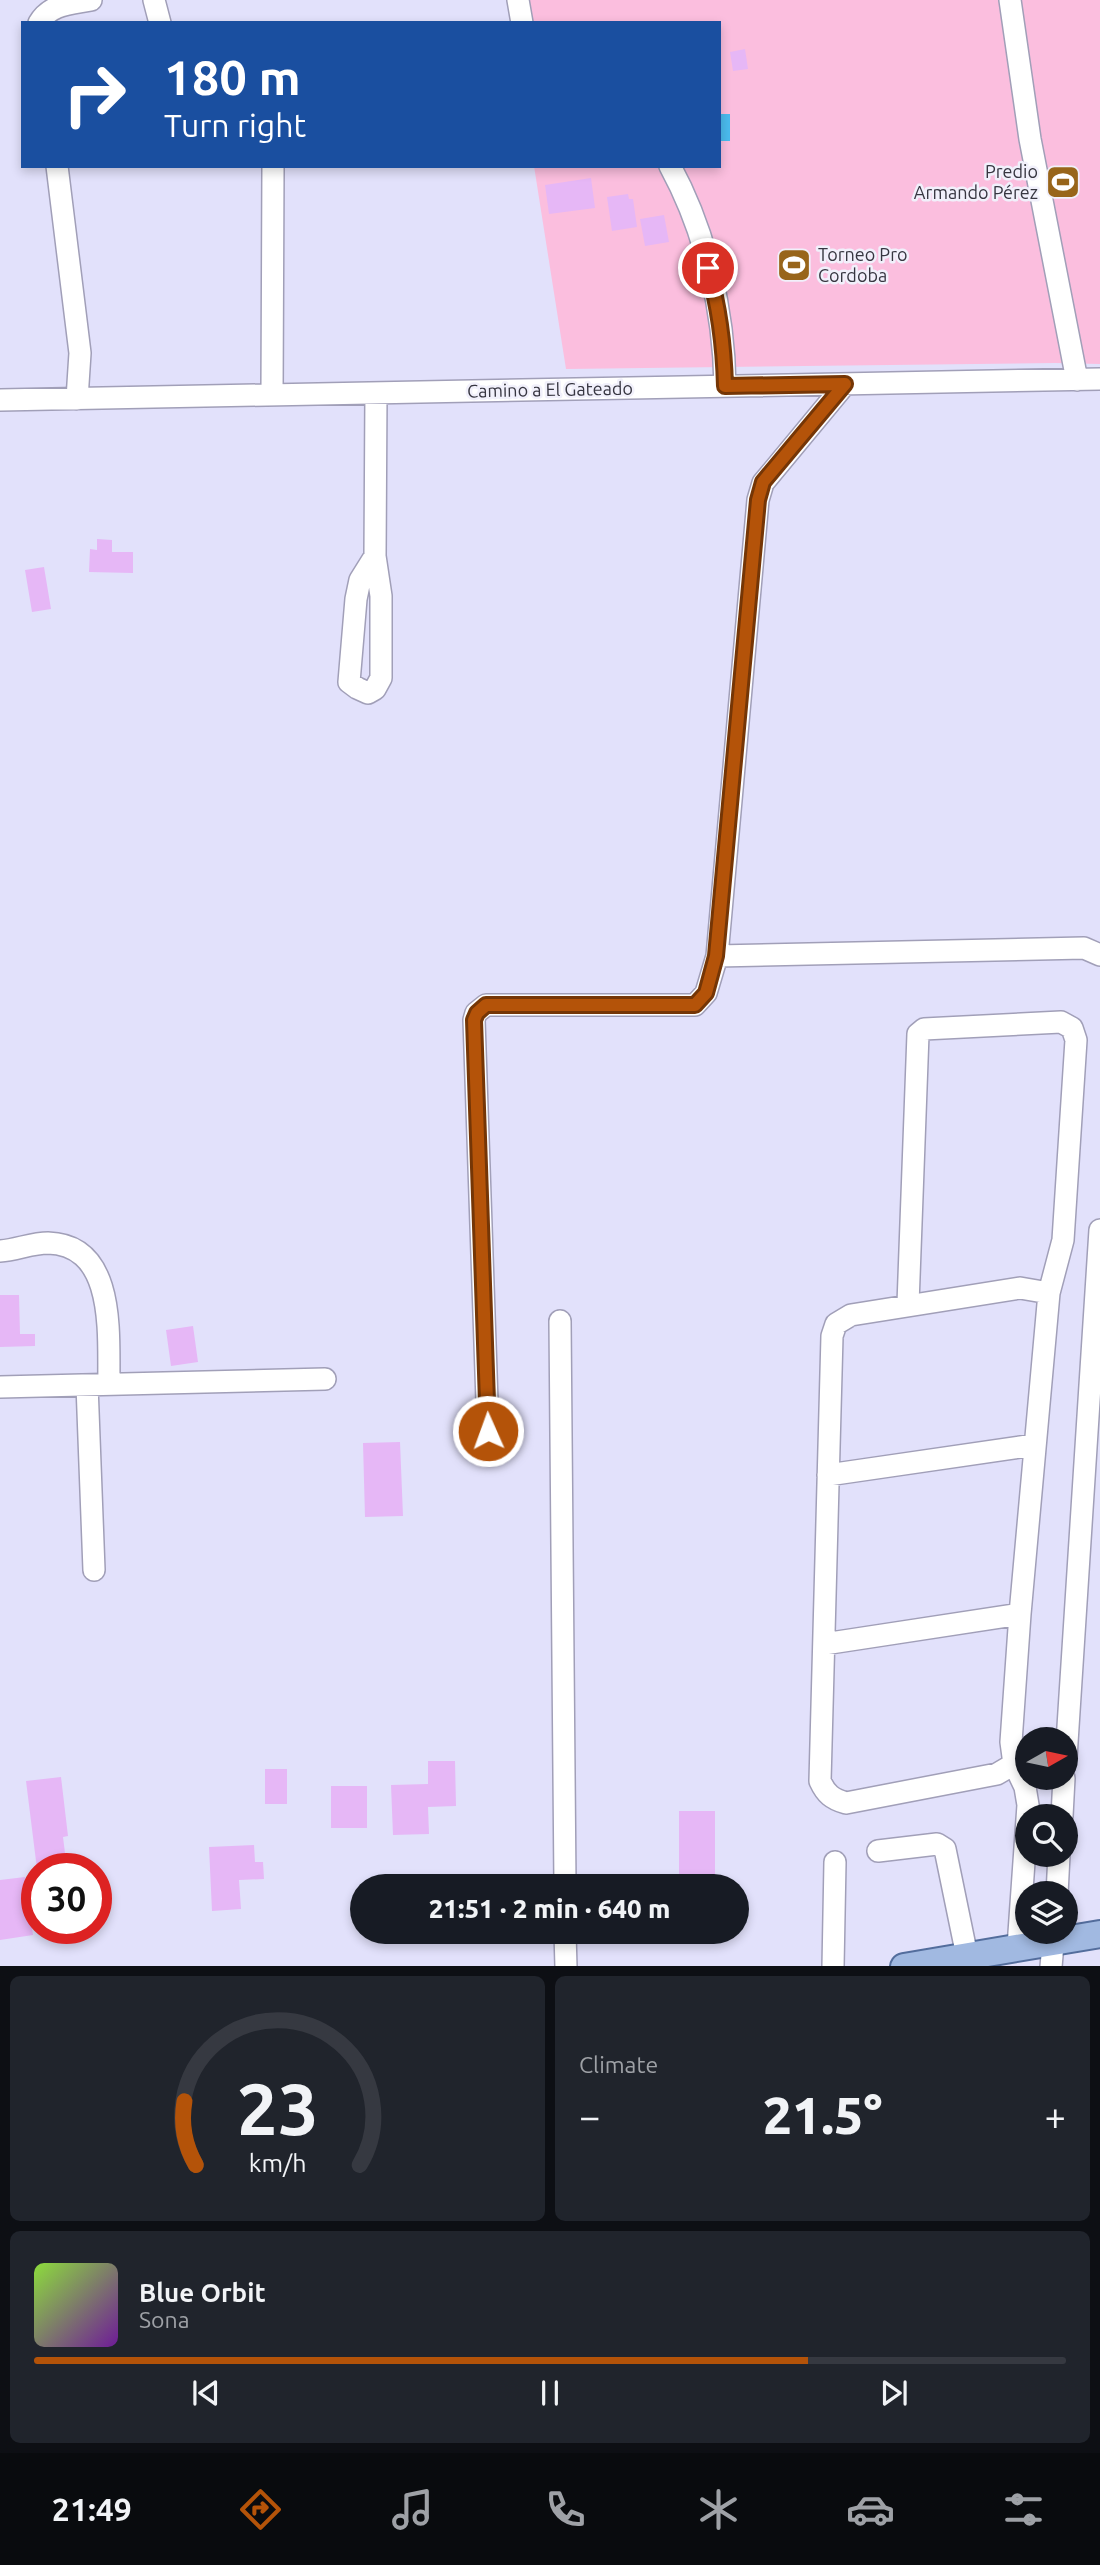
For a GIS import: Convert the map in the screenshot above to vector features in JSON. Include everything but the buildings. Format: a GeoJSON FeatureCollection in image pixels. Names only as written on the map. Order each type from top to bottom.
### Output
{"type":"FeatureCollection","features":[{"type":"Feature","properties":{"kind":"main road"},"geometry":{"type":"LineString","coordinates":[[904,1966],[1018,1947],[1053,1947],[1100,1934]]}},
{"type":"Feature","properties":{"kind":"street"},"geometry":{"type":"LineString","coordinates":[[39,21],[45,13],[57,6],[90,0]]}},
{"type":"Feature","properties":{"kind":"street"},"geometry":{"type":"LineString","coordinates":[[154,0],[159,21]]}},
{"type":"Feature","properties":{"kind":"street"},"geometry":{"type":"LineString","coordinates":[[518,0],[522,21]]}},
{"type":"Feature","properties":{"kind":"street"},"geometry":{"type":"LineString","coordinates":[[1010,0],[1030,139],[1077,380]]}},
{"type":"Feature","properties":{"kind":"street"},"geometry":{"type":"LineString","coordinates":[[57,168],[80,353],[77,399]]}},
{"type":"Feature","properties":{"kind":"street"},"geometry":{"type":"LineString","coordinates":[[272,395],[273,168]]}},
{"type":"Feature","properties":{"kind":"street"},"geometry":{"type":"LineString","coordinates":[[671,168],[694,218],[715,293],[724,351],[725,386]]}},
{"type":"Feature","properties":{"kind":"street","name":"Camino a El Gateado"},"geometry":{"type":"LineString","coordinates":[[0,400],[1100,379]]}},
{"type":"Feature","properties":{"kind":"street"},"geometry":{"type":"LineString","coordinates":[[488,1431],[474,1020],[486,1005],[695,1005],[706,993],[716,956],[758,500],[763,482],[845,384]]}},
{"type":"Feature","properties":{"kind":"street"},"geometry":{"type":"LineString","coordinates":[[375,556],[360,580],[356,599],[349,682],[368,693],[375,689],[381,678],[381,596],[375,556],[376,393]]}},
{"type":"Feature","properties":{"kind":"street"},"geometry":{"type":"LineString","coordinates":[[716,956],[1084,948],[1100,955]]}},
{"type":"Feature","properties":{"kind":"street"},"geometry":{"type":"LineString","coordinates":[[908,1304],[918,1034],[925,1030],[1061,1022],[1072,1028],[1076,1040],[1063,1240],[1049,1293],[1034,1445],[1011,1742],[1014,1764],[1025,1787],[1028,1805],[1018,1947]]}},
{"type":"Feature","properties":{"kind":"street"},"geometry":{"type":"LineString","coordinates":[[1068,1727],[1100,1230]]}},
{"type":"Feature","properties":{"kind":"street"},"geometry":{"type":"LineString","coordinates":[[0,1251],[47,1243],[67,1247],[85,1258],[100,1278],[107,1313],[109,1384]]}},
{"type":"Feature","properties":{"kind":"street"},"geometry":{"type":"LineString","coordinates":[[1014,1764],[997,1774],[846,1802],[834,1800],[820,1781],[832,1336],[836,1324],[851,1315],[1020,1288],[1049,1293]]}},
{"type":"Feature","properties":{"kind":"street"},"geometry":{"type":"LineString","coordinates":[[560,1321],[565,1874]]}},
{"type":"Feature","properties":{"kind":"street"},"geometry":{"type":"LineString","coordinates":[[0,1387],[325,1379]]}},
{"type":"Feature","properties":{"kind":"street"},"geometry":{"type":"LineString","coordinates":[[87,1385],[94,1570]]}},
{"type":"Feature","properties":{"kind":"street"},"geometry":{"type":"LineString","coordinates":[[828,1475],[1034,1445]]}},
{"type":"Feature","properties":{"kind":"street"},"geometry":{"type":"LineString","coordinates":[[824,1644],[1020,1614]]}},
{"type":"Feature","properties":{"kind":"street"},"geometry":{"type":"LineString","coordinates":[[878,1851],[937,1844],[945,1849],[967,1956]]}},
{"type":"Feature","properties":{"kind":"street"},"geometry":{"type":"LineString","coordinates":[[832,1966],[835,1862]]}},
{"type":"Feature","properties":{"kind":"street"},"geometry":{"type":"LineString","coordinates":[[565,1944],[566,1966]]}},
{"type":"Feature","properties":{"kind":"shaded area","name":"Torneo Pro Cordoba"},"geometry":{"type":"Polygon","coordinates":[[[507,0],[1100,0],[1100,364],[566,369],[534,168],[721,168],[721,21],[511,21],[507,0]]]}},
{"type":"Feature","properties":{"kind":"water"},"geometry":{"type":"Polygon","coordinates":[[[721,114],[730,114],[730,141],[721,141],[721,114]]]}},
{"type":"Feature","properties":{"kind":"place","name":"Predio Armando Pérez"},"geometry":{"type":"Point","coordinates":[1063,182]}},
{"type":"Feature","properties":{"kind":"place","name":"Torneo Pro Cordoba"},"geometry":{"type":"Point","coordinates":[794,265]}},
{"type":"Feature","properties":{"kind":"route"},"geometry":{"type":"LineString","coordinates":[[488,1431],[474,1020],[486,1005],[695,1005],[706,993],[716,956],[758,500],[763,482],[845,384],[725,386],[724,351],[715,293],[708,268]]}}]}
